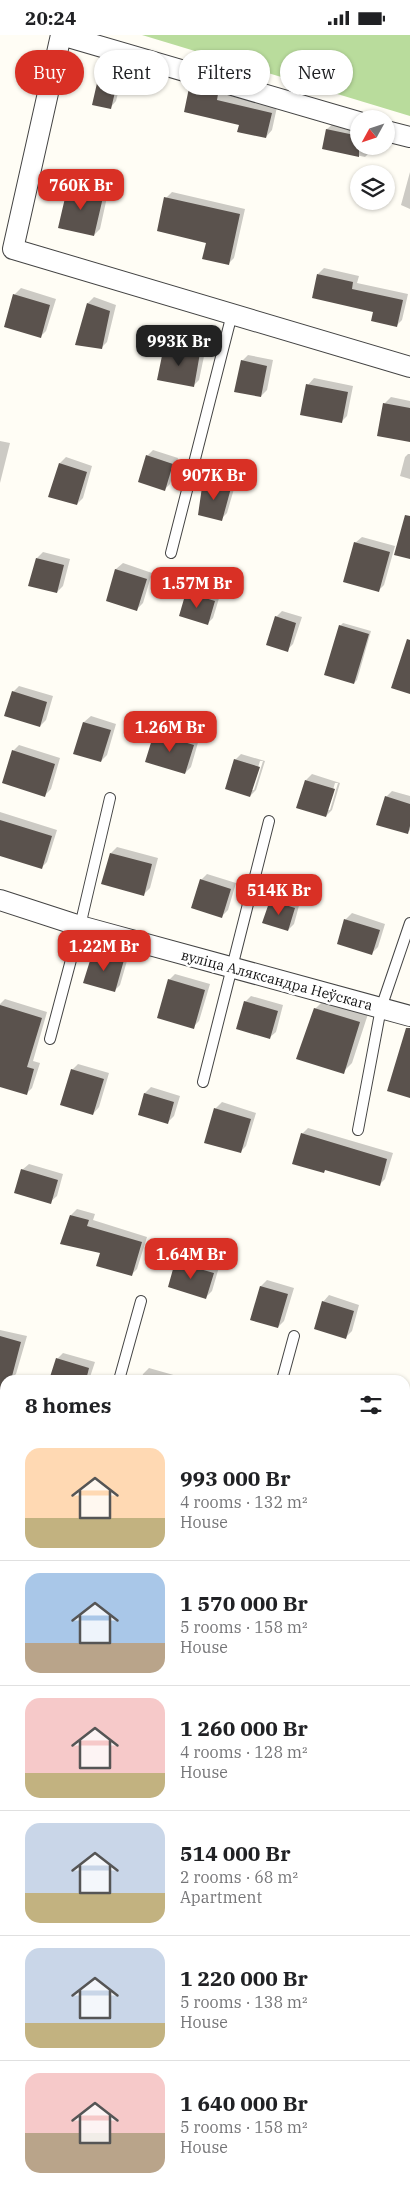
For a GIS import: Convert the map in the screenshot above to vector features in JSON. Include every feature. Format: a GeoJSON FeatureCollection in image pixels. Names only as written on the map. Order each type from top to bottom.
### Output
{"type":"FeatureCollection","features":[{"type":"Feature","properties":{"kind":"street"},"geometry":{"type":"LineString","coordinates":[[350,120],[61,35],[7,251],[232,314],[410,367]]}},
{"type":"Feature","properties":{"kind":"street"},"geometry":{"type":"LineString","coordinates":[[395,133],[410,137]]}},
{"type":"Feature","properties":{"kind":"street","name":"вуліца Аляксандра Неўскага"},"geometry":{"type":"LineString","coordinates":[[0,900],[80,926],[410,1016]]}},
{"type":"Feature","properties":{"kind":"lane"},"geometry":{"type":"LineString","coordinates":[[171,553],[232,314]]}},
{"type":"Feature","properties":{"kind":"lane"},"geometry":{"type":"LineString","coordinates":[[50,1039],[80,926],[110,798]]}},
{"type":"Feature","properties":{"kind":"lane"},"geometry":{"type":"LineString","coordinates":[[203,1082],[269,821]]}},
{"type":"Feature","properties":{"kind":"lane"},"geometry":{"type":"LineString","coordinates":[[358,1129],[381,1008],[410,923]]}},
{"type":"Feature","properties":{"kind":"lane"},"geometry":{"type":"LineString","coordinates":[[121,1375],[141,1301]]}},
{"type":"Feature","properties":{"kind":"lane"},"geometry":{"type":"LineString","coordinates":[[283,1375],[294,1335]]}},
{"type":"Feature","properties":{"kind":"green space"},"geometry":{"type":"Polygon","coordinates":[[[142,35],[410,35],[410,116],[341,95],[353,95],[353,50],[280,50],[280,77],[270,74],[270,50],[192,50],[142,35]]]}},
{"type":"Feature","properties":{"kind":"building"},"geometry":{"type":"Polygon","coordinates":[[[94,95],[114,95],[111,109],[92,105],[94,95]]]}},
{"type":"Feature","properties":{"kind":"building"},"geometry":{"type":"Polygon","coordinates":[[[188,95],[218,95],[217,100],[272,113],[266,138],[237,132],[239,125],[184,112],[188,95]]]}},
{"type":"Feature","properties":{"kind":"building"},"geometry":{"type":"Polygon","coordinates":[[[326,129],[350,134],[350,155],[359,155],[359,157],[322,149],[326,129]]]}},
{"type":"Feature","properties":{"kind":"building"},"geometry":{"type":"Polygon","coordinates":[[[68,185],[104,193],[94,236],[58,228],[68,185]]]}},
{"type":"Feature","properties":{"kind":"building"},"geometry":{"type":"Polygon","coordinates":[[[164,197],[240,214],[229,265],[202,259],[206,243],[157,231],[164,197]]]}},
{"type":"Feature","properties":{"kind":"building"},"geometry":{"type":"Polygon","coordinates":[[[317,274],[353,282],[352,289],[403,300],[397,327],[371,321],[373,312],[312,298],[317,274]]]}},
{"type":"Feature","properties":{"kind":"building"},"geometry":{"type":"Polygon","coordinates":[[[13,294],[50,305],[41,338],[4,327],[13,294]]]}},
{"type":"Feature","properties":{"kind":"building"},"geometry":{"type":"Polygon","coordinates":[[[87,303],[110,311],[102,349],[75,345],[87,303]]]}},
{"type":"Feature","properties":{"kind":"building"},"geometry":{"type":"Polygon","coordinates":[[[164,346],[200,353],[194,387],[157,380],[164,346]]]}},
{"type":"Feature","properties":{"kind":"building"},"geometry":{"type":"Polygon","coordinates":[[[241,360],[267,366],[261,397],[234,392],[241,360]]]}},
{"type":"Feature","properties":{"kind":"building"},"geometry":{"type":"Polygon","coordinates":[[[306,384],[348,392],[342,423],[300,415],[306,384]]]}},
{"type":"Feature","properties":{"kind":"building"},"geometry":{"type":"Polygon","coordinates":[[[383,403],[410,408],[410,442],[377,436],[383,403]]]}},
{"type":"Feature","properties":{"kind":"building"},"geometry":{"type":"Polygon","coordinates":[[[146,455],[173,464],[165,491],[138,482],[146,455]]]}},
{"type":"Feature","properties":{"kind":"building"},"geometry":{"type":"Polygon","coordinates":[[[59,463],[87,472],[77,505],[48,497],[59,463]]]}},
{"type":"Feature","properties":{"kind":"building"},"geometry":{"type":"Polygon","coordinates":[[[203,480],[231,488],[222,521],[198,515],[203,480]]]}},
{"type":"Feature","properties":{"kind":"building"},"geometry":{"type":"Polygon","coordinates":[[[405,515],[410,516],[410,559],[394,555],[405,515]]]}},
{"type":"Feature","properties":{"kind":"building"},"geometry":{"type":"Polygon","coordinates":[[[354,542],[390,552],[379,592],[343,582],[354,542]]]}},
{"type":"Feature","properties":{"kind":"building"},"geometry":{"type":"Polygon","coordinates":[[[36,558],[64,565],[57,593],[28,586],[36,558]]]}},
{"type":"Feature","properties":{"kind":"building"},"geometry":{"type":"Polygon","coordinates":[[[115,569],[147,579],[137,611],[106,601],[115,569]]]}},
{"type":"Feature","properties":{"kind":"building"},"geometry":{"type":"Polygon","coordinates":[[[186,592],[215,601],[208,625],[179,616],[186,592]]]}},
{"type":"Feature","properties":{"kind":"building"},"geometry":{"type":"Polygon","coordinates":[[[275,616],[296,623],[288,652],[266,645],[275,616]]]}},
{"type":"Feature","properties":{"kind":"building"},"geometry":{"type":"Polygon","coordinates":[[[339,625],[369,634],[354,684],[324,675],[339,625]]]}},
{"type":"Feature","properties":{"kind":"building"},"geometry":{"type":"Polygon","coordinates":[[[407,639],[410,640],[410,694],[391,688],[407,639]]]}},
{"type":"Feature","properties":{"kind":"building"},"geometry":{"type":"Polygon","coordinates":[[[12,691],[47,702],[40,727],[4,716],[12,691]]]}},
{"type":"Feature","properties":{"kind":"building"},"geometry":{"type":"Polygon","coordinates":[[[83,722],[111,730],[101,762],[73,754],[83,722]]]}},
{"type":"Feature","properties":{"kind":"building"},"geometry":{"type":"Polygon","coordinates":[[[154,733],[194,745],[185,774],[145,762],[154,733]]]}},
{"type":"Feature","properties":{"kind":"building"},"geometry":{"type":"Polygon","coordinates":[[[12,750],[55,764],[45,797],[2,783],[12,750]]]}},
{"type":"Feature","properties":{"kind":"building"},"geometry":{"type":"Polygon","coordinates":[[[234,759],[260,767],[250,797],[225,789],[234,759]]]}},
{"type":"Feature","properties":{"kind":"building"},"geometry":{"type":"Polygon","coordinates":[[[305,780],[335,789],[326,817],[296,808],[305,780]]]}},
{"type":"Feature","properties":{"kind":"building"},"geometry":{"type":"Polygon","coordinates":[[[385,796],[410,804],[408,834],[376,825],[385,796]]]}},
{"type":"Feature","properties":{"kind":"building"},"geometry":{"type":"Polygon","coordinates":[[[0,820],[52,836],[42,869],[0,856],[0,820]]]}},
{"type":"Feature","properties":{"kind":"building"},"geometry":{"type":"Polygon","coordinates":[[[110,853],[152,864],[144,896],[101,884],[110,853]]]}},
{"type":"Feature","properties":{"kind":"building"},"geometry":{"type":"Polygon","coordinates":[[[200,879],[231,889],[222,918],[191,908],[200,879]]]}},
{"type":"Feature","properties":{"kind":"building"},"geometry":{"type":"Polygon","coordinates":[[[270,900],[295,908],[288,931],[262,923],[270,900]]]}},
{"type":"Feature","properties":{"kind":"building"},"geometry":{"type":"Polygon","coordinates":[[[344,919],[380,930],[372,955],[337,944],[344,919]]]}},
{"type":"Feature","properties":{"kind":"building"},"geometry":{"type":"Polygon","coordinates":[[[93,951],[124,960],[115,992],[83,983],[93,951]]]}},
{"type":"Feature","properties":{"kind":"building"},"geometry":{"type":"Polygon","coordinates":[[[168,979],[205,990],[194,1029],[157,1018],[168,979]]]}},
{"type":"Feature","properties":{"kind":"building"},"geometry":{"type":"Polygon","coordinates":[[[244,1001],[278,1011],[270,1039],[236,1029],[244,1001]]]}},
{"type":"Feature","properties":{"kind":"building"},"geometry":{"type":"Polygon","coordinates":[[[0,1005],[42,1018],[27,1067],[34,1069],[27,1095],[0,1087],[0,1005]]]}},
{"type":"Feature","properties":{"kind":"building"},"geometry":{"type":"Polygon","coordinates":[[[314,1008],[360,1022],[344,1074],[296,1059],[314,1008]]]}},
{"type":"Feature","properties":{"kind":"building"},"geometry":{"type":"Polygon","coordinates":[[[406,1028],[410,1028],[410,1098],[387,1091],[406,1028]]]}},
{"type":"Feature","properties":{"kind":"building"},"geometry":{"type":"Polygon","coordinates":[[[71,1069],[104,1079],[93,1115],[60,1105],[71,1069]]]}},
{"type":"Feature","properties":{"kind":"building"},"geometry":{"type":"Polygon","coordinates":[[[144,1093],[174,1102],[168,1124],[138,1115],[144,1093]]]}},
{"type":"Feature","properties":{"kind":"building"},"geometry":{"type":"Polygon","coordinates":[[[214,1108],[251,1119],[241,1153],[204,1143],[214,1108]]]}},
{"type":"Feature","properties":{"kind":"building"},"geometry":{"type":"Polygon","coordinates":[[[301,1133],[387,1159],[380,1186],[325,1170],[324,1173],[292,1164],[301,1133]]]}},
{"type":"Feature","properties":{"kind":"building"},"geometry":{"type":"Polygon","coordinates":[[[21,1169],[58,1180],[51,1204],[14,1193],[21,1169]]]}},
{"type":"Feature","properties":{"kind":"building"},"geometry":{"type":"Polygon","coordinates":[[[70,1215],[89,1220],[87,1226],[142,1242],[132,1276],[96,1266],[100,1253],[60,1244],[70,1215]]]}},
{"type":"Feature","properties":{"kind":"building"},"geometry":{"type":"Polygon","coordinates":[[[175,1262],[214,1273],[206,1299],[168,1287],[175,1262]]]}},
{"type":"Feature","properties":{"kind":"building"},"geometry":{"type":"Polygon","coordinates":[[[260,1286],[288,1294],[278,1328],[250,1320],[260,1286]]]}},
{"type":"Feature","properties":{"kind":"building"},"geometry":{"type":"Polygon","coordinates":[[[322,1301],[354,1311],[346,1339],[314,1329],[322,1301]]]}},
{"type":"Feature","properties":{"kind":"building"},"geometry":{"type":"Polygon","coordinates":[[[0,1336],[21,1342],[12,1375],[0,1375],[0,1336]]]}},
{"type":"Feature","properties":{"kind":"building"},"geometry":{"type":"Polygon","coordinates":[[[56,1358],[89,1368],[87,1375],[51,1375],[56,1358]]]}}]}
